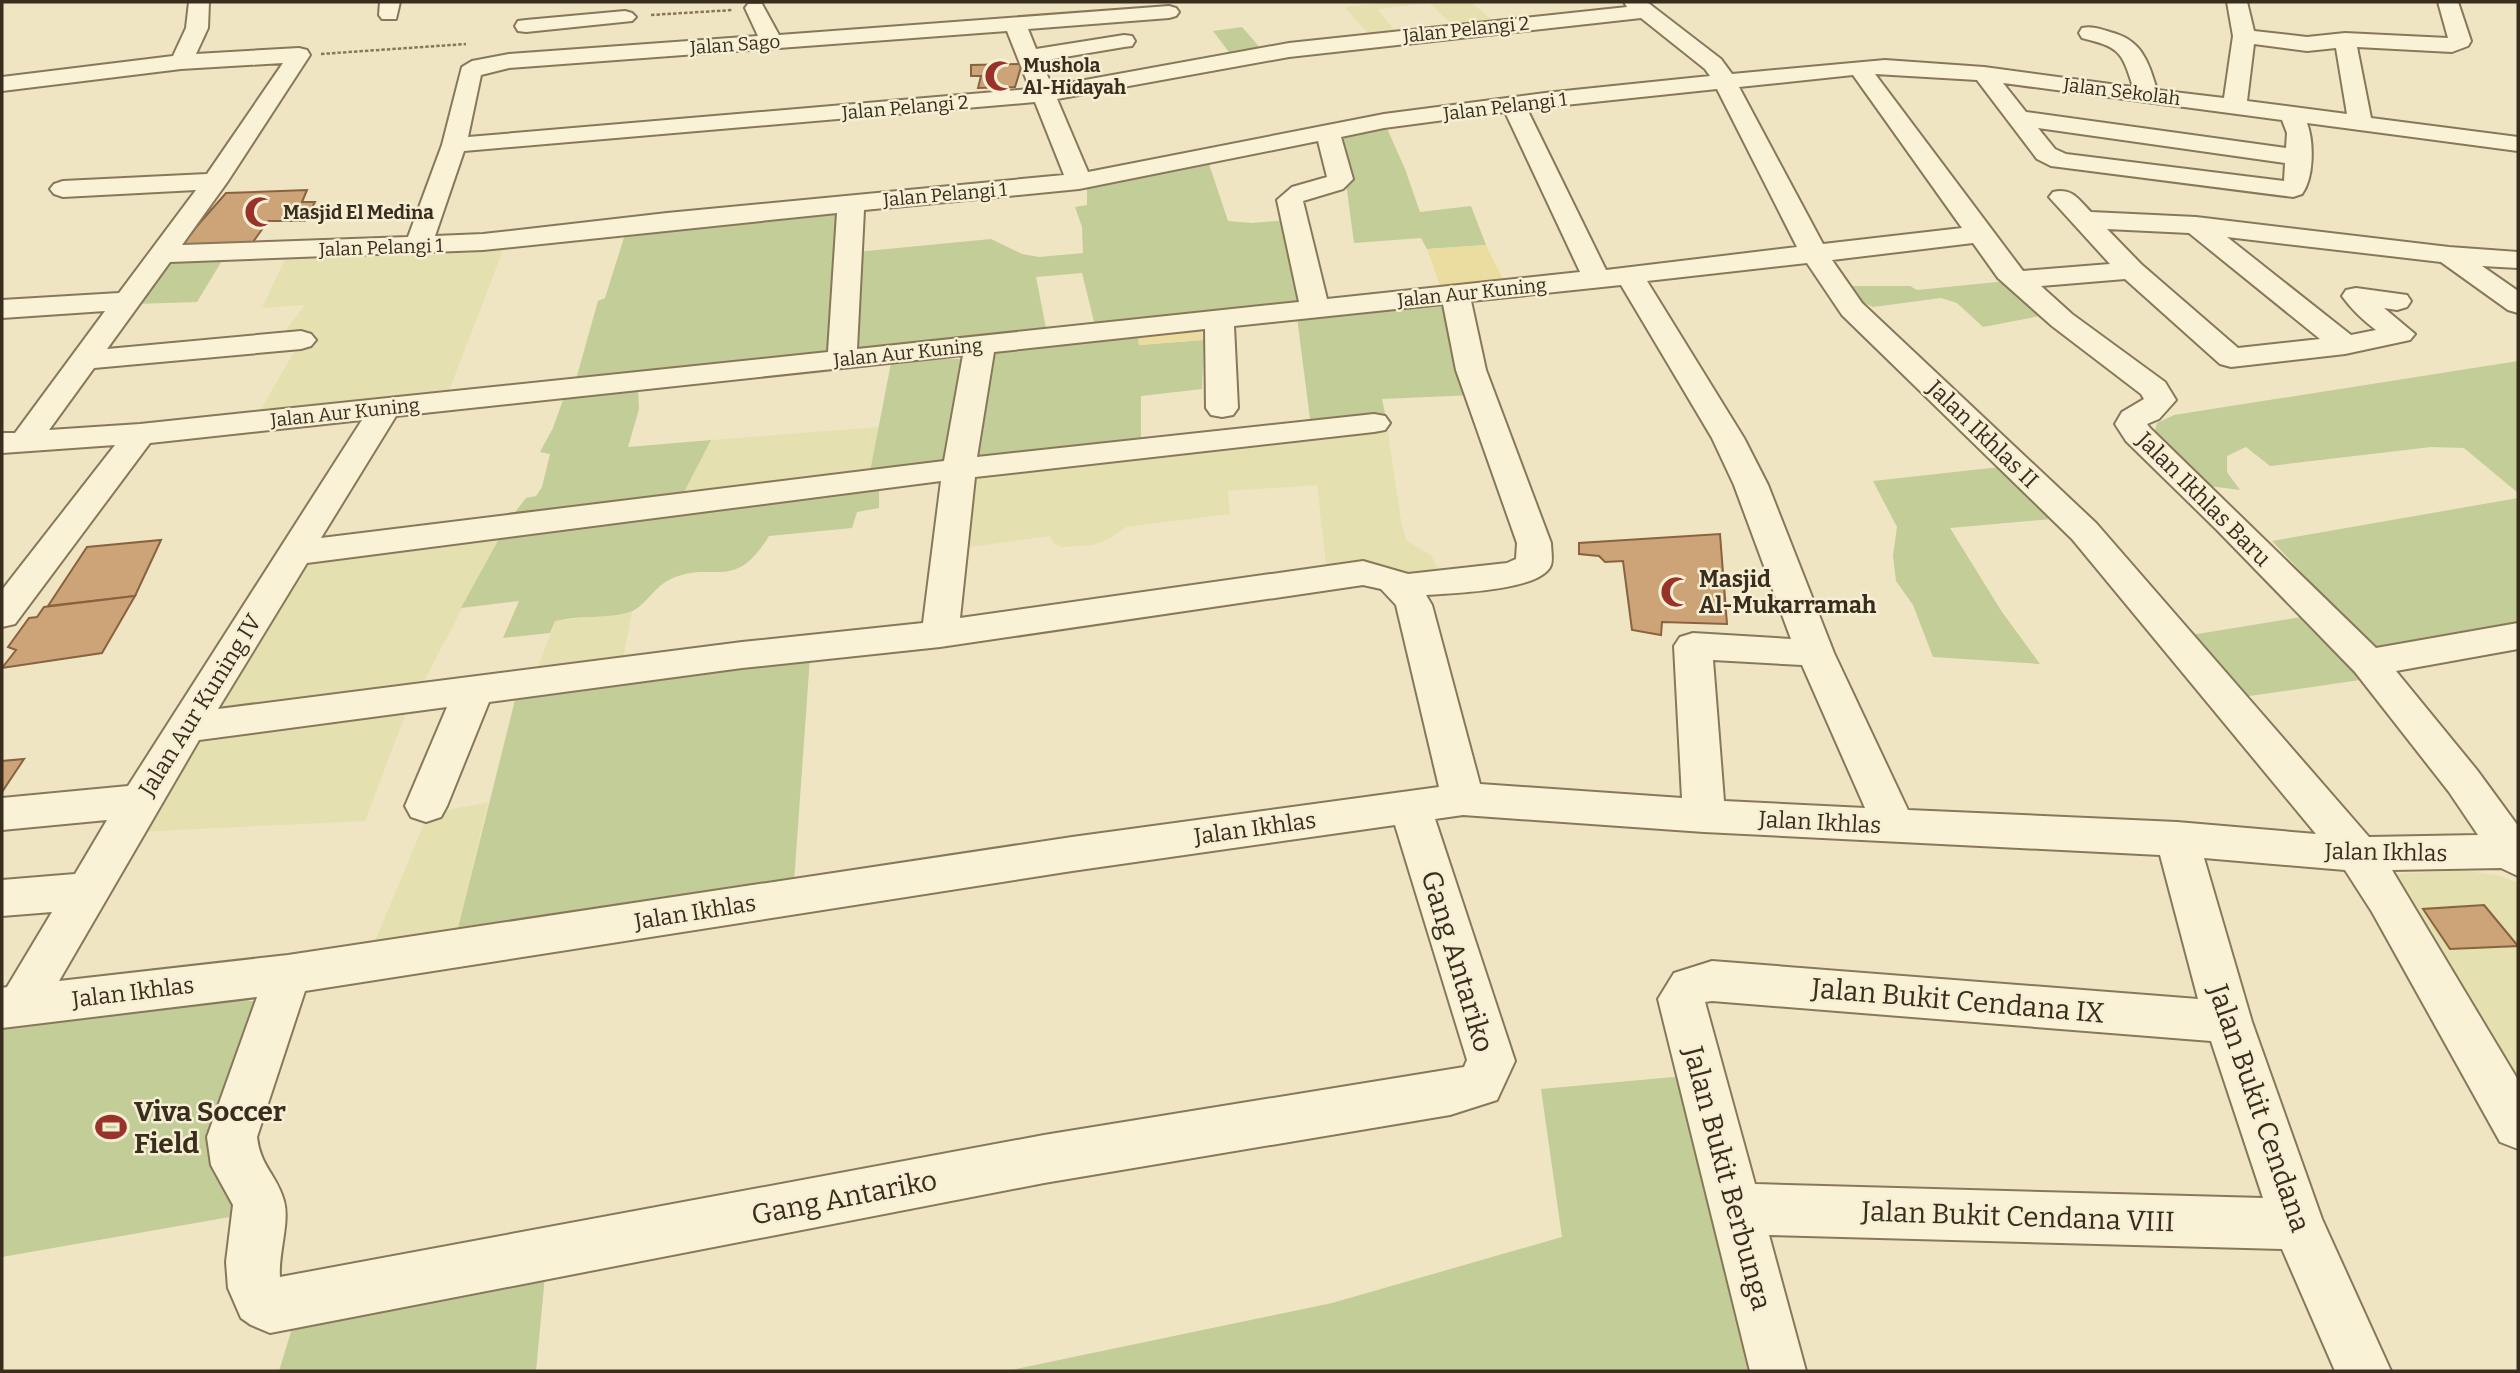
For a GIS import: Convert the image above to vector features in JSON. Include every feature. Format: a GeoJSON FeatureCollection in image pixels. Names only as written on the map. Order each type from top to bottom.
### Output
{"type":"FeatureCollection","features":[{"type":"Feature","properties":{"kind":"street"},"geometry":{"type":"LineString","coordinates":[[181,62],[197,27],[199,2]]}},
{"type":"Feature","properties":{"kind":"street"},"geometry":{"type":"LineString","coordinates":[[509,61],[540,2]]}},
{"type":"Feature","properties":{"kind":"street"},"geometry":{"type":"LineString","coordinates":[[2235,105],[2244,36],[2237,2]]}},
{"type":"Feature","properties":{"kind":"street"},"geometry":{"type":"LineString","coordinates":[[2244,36],[2307,44],[2345,40],[2436,46],[2456,44],[2460,41],[2448,2]]}},
{"type":"Feature","properties":{"kind":"street","name":"Jalan Ikhlas II"},"geometry":{"type":"LineString","coordinates":[[1639,6],[1713,64],[1814,253],[1852,309],[2084,531],[2358,855],[2388,899],[2518,1126]]}},
{"type":"Feature","properties":{"kind":"street","name":"Jalan Pelangi 2"},"geometry":{"type":"LineString","coordinates":[[454,145],[1042,95],[1289,50],[1639,6]]}},
{"type":"Feature","properties":{"kind":"street"},"geometry":{"type":"LineString","coordinates":[[755,8],[772,42]]}},
{"type":"Feature","properties":{"kind":"street","name":"Jalan Sago"},"geometry":{"type":"LineString","coordinates":[[418,246],[454,145],[470,72],[480,66],[509,61],[1015,24],[1040,12],[1169,12]]}},
{"type":"Feature","properties":{"kind":"street"},"geometry":{"type":"LineString","coordinates":[[523,32],[625,17]]}},
{"type":"Feature","properties":{"kind":"street"},"geometry":{"type":"LineString","coordinates":[[1015,24],[1079,181]]}},
{"type":"Feature","properties":{"kind":"street"},"geometry":{"type":"LineString","coordinates":[[2090,33],[2126,44],[2132,51],[2147,95]]}},
{"type":"Feature","properties":{"kind":"street"},"geometry":{"type":"LineString","coordinates":[[2345,40],[2360,122]]}},
{"type":"Feature","properties":{"kind":"street"},"geometry":{"type":"LineString","coordinates":[[1028,57],[1124,41]]}},
{"type":"Feature","properties":{"kind":"street"},"geometry":{"type":"LineString","coordinates":[[2,84],[181,62],[299,55]]}},
{"type":"Feature","properties":{"kind":"street"},"geometry":{"type":"LineString","coordinates":[[14,442],[84,359],[129,300],[215,181],[299,55]]}},
{"type":"Feature","properties":{"kind":"street","name":"Jalan Sekolah"},"geometry":{"type":"LineString","coordinates":[[1724,82],[1885,67],[1984,74],[2518,144]]}},
{"type":"Feature","properties":{"kind":"street","name":"Jalan Ikhlas Baru"},"geometry":{"type":"LineString","coordinates":[[1860,68],[1980,234],[2017,280],[2062,320],[2154,389],[2160,400],[2148,412],[2133,419],[2131,424],[2137,434],[2229,522],[2368,663],[2463,781],[2516,854]]}},
{"type":"Feature","properties":{"kind":"street"},"geometry":{"type":"LineString","coordinates":[[1984,74],[2046,154],[2060,161],[2280,190],[2293,189],[2296,185],[2299,133],[2292,114]]}},
{"type":"Feature","properties":{"kind":"street","name":"Jalan Pelangi 1"},"geometry":{"type":"LineString","coordinates":[[161,254],[483,242],[1079,181],[1327,131],[1513,104],[1724,82]]}},
{"type":"Feature","properties":{"kind":"street"},"geometry":{"type":"LineString","coordinates":[[1513,104],[1613,277],[1682,359],[1745,473],[1815,653],[1894,825]]}},
{"type":"Feature","properties":{"kind":"street"},"geometry":{"type":"LineString","coordinates":[[2018,118],[2298,157]]}},
{"type":"Feature","properties":{"kind":"street"},"geometry":{"type":"LineString","coordinates":[[1315,308],[1290,200],[1298,192],[1330,187],[1340,179],[1327,131]]}},
{"type":"Feature","properties":{"kind":"street"},"geometry":{"type":"LineString","coordinates":[[64,190],[215,181]]}},
{"type":"Feature","properties":{"kind":"street"},"geometry":{"type":"LineString","coordinates":[[2062,197],[2087,220],[2131,270],[2231,358],[2345,345],[2400,334],[2367,309],[2356,296],[2396,301]]}},
{"type":"Feature","properties":{"kind":"street"},"geometry":{"type":"LineString","coordinates":[[842,360],[852,203]]}},
{"type":"Feature","properties":{"kind":"street"},"geometry":{"type":"LineString","coordinates":[[2087,220],[2196,225],[2449,255],[2518,260]]}},
{"type":"Feature","properties":{"kind":"street"},"geometry":{"type":"LineString","coordinates":[[2196,225],[2345,345]]}},
{"type":"Feature","properties":{"kind":"street","name":"Jalan Aur Kuning"},"geometry":{"type":"LineString","coordinates":[[14,442],[140,434],[842,360],[1613,277],[1980,234]]}},
{"type":"Feature","properties":{"kind":"street"},"geometry":{"type":"LineString","coordinates":[[2449,255],[2518,304]]}},
{"type":"Feature","properties":{"kind":"street"},"geometry":{"type":"LineString","coordinates":[[2017,280],[2131,270]]}},
{"type":"Feature","properties":{"kind":"street"},"geometry":{"type":"LineString","coordinates":[[188,727],[742,655],[940,634],[1363,573],[1377,575],[1403,586],[1515,574],[1534,564],[1534,543],[1471,370],[1455,293]]}},
{"type":"Feature","properties":{"kind":"street"},"geometry":{"type":"LineString","coordinates":[[2,309],[129,300]]}},
{"type":"Feature","properties":{"kind":"street"},"geometry":{"type":"LineString","coordinates":[[1219,318],[1222,408]]}},
{"type":"Feature","properties":{"kind":"street"},"geometry":{"type":"LineString","coordinates":[[84,359],[301,340]]}},
{"type":"Feature","properties":{"kind":"street"},"geometry":{"type":"LineString","coordinates":[[940,634],[959,469],[979,344]]}},
{"type":"Feature","properties":{"kind":"street","name":"Jalan Aur Kuning IV"},"geometry":{"type":"LineString","coordinates":[[11,1006],[86,891],[385,408]]}},
{"type":"Feature","properties":{"kind":"street"},"geometry":{"type":"LineString","coordinates":[[293,553],[959,469],[1374,423]]}},
{"type":"Feature","properties":{"kind":"street"},"geometry":{"type":"LineString","coordinates":[[2,615],[140,434]]}},
{"type":"Feature","properties":{"kind":"street"},"geometry":{"type":"LineString","coordinates":[[1403,586],[1414,605],[1463,799]]}},
{"type":"Feature","properties":{"kind":"street"},"geometry":{"type":"LineString","coordinates":[[2368,663],[2518,636]]}},
{"type":"Feature","properties":{"kind":"street"},"geometry":{"type":"LineString","coordinates":[[1704,816],[1693,646],[1815,653]]}},
{"type":"Feature","properties":{"kind":"street"},"geometry":{"type":"LineString","coordinates":[[426,806],[474,690]]}},
{"type":"Feature","properties":{"kind":"street","name":"Jalan Ikhlas"},"geometry":{"type":"LineString","coordinates":[[11,1006],[288,974],[1463,799],[1704,816],[2177,839],[2358,855],[2516,854]]}},
{"type":"Feature","properties":{"kind":"street"},"geometry":{"type":"LineString","coordinates":[[2,814],[140,801]]}},
{"type":"Feature","properties":{"kind":"street","name":"Gang Antariko"},"geometry":{"type":"LineString","coordinates":[[288,974],[232,1138],[235,1162],[259,1204],[252,1272],[256,1291],[262,1302],[270,1306],[1044,1159],[1450,1093],[1480,1084],[1491,1061],[1410,806]]}},
{"type":"Feature","properties":{"kind":"street","name":"Jalan Bukit Cendana"},"geometry":{"type":"LineString","coordinates":[[2177,839],[2228,1021],[2298,1224],[2363,1371]]}},
{"type":"Feature","properties":{"kind":"street"},"geometry":{"type":"LineString","coordinates":[[2,898],[86,891]]}},
{"type":"Feature","properties":{"kind":"street","name":"Jalan Bukit Cendana IX"},"geometry":{"type":"LineString","coordinates":[[1690,987],[1712,981],[2228,1021]]}},
{"type":"Feature","properties":{"kind":"street","name":"Jalan Bukit Berbunga"},"geometry":{"type":"LineString","coordinates":[[1690,987],[1681,999],[1738,1209],[1778,1371]]}},
{"type":"Feature","properties":{"kind":"street","name":"Jalan Bukit Cendana VIII"},"geometry":{"type":"LineString","coordinates":[[1738,1209],[2298,1224]]}},
{"type":"Feature","properties":{"kind":"path"},"geometry":{"type":"LineString","coordinates":[[625,17],[755,8]]}},
{"type":"Feature","properties":{"kind":"path"},"geometry":{"type":"LineString","coordinates":[[299,55],[523,32]]}},
{"type":"Feature","properties":{"kind":"shaded area"},"geometry":{"type":"Polygon","coordinates":[[[1391,2],[1471,2],[1494,22],[1455,27],[1429,3],[1377,9],[1398,34],[1371,37],[1345,7],[1391,2]]]}},
{"type":"Feature","properties":{"kind":"shaded area"},"geometry":{"type":"Polygon","coordinates":[[[505,245],[447,396],[258,414],[297,347],[249,340],[252,335],[285,331],[305,305],[262,308],[287,255],[505,245]]]}},
{"type":"Feature","properties":{"kind":"shaded area"},"geometry":{"type":"Polygon","coordinates":[[[1386,418],[1402,527],[1407,541],[1431,555],[1442,577],[1327,574],[1317,485],[1228,491],[1230,514],[1126,527],[1109,539],[1093,545],[1062,547],[1053,543],[1050,536],[963,548],[967,482],[976,475],[1386,418]]]}},
{"type":"Feature","properties":{"kind":"shaded area"},"geometry":{"type":"Polygon","coordinates":[[[880,427],[869,477],[682,496],[711,440],[880,427]]]}},
{"type":"Feature","properties":{"kind":"shaded area"},"geometry":{"type":"Polygon","coordinates":[[[500,537],[418,692],[207,719],[302,558],[500,537]]]}},
{"type":"Feature","properties":{"kind":"shaded area"},"geometry":{"type":"Polygon","coordinates":[[[632,612],[622,666],[535,676],[555,621],[632,612]]]}},
{"type":"Feature","properties":{"kind":"shaded area"},"geometry":{"type":"Polygon","coordinates":[[[407,710],[365,821],[136,832],[197,735],[407,710]]]}},
{"type":"Feature","properties":{"kind":"shaded area"},"geometry":{"type":"Polygon","coordinates":[[[488,802],[456,936],[373,946],[428,814],[488,802]]]}},
{"type":"Feature","properties":{"kind":"shaded area"},"geometry":{"type":"Polygon","coordinates":[[[2461,870],[2501,876],[2518,883],[2518,1086],[2388,875],[2461,870]]]}},
{"type":"Feature","properties":{"kind":"green space"},"geometry":{"type":"Polygon","coordinates":[[[1242,27],[1263,51],[1232,56],[1213,31],[1242,27]]]}},
{"type":"Feature","properties":{"kind":"green space"},"geometry":{"type":"Polygon","coordinates":[[[1385,124],[1420,212],[1471,206],[1486,245],[1427,249],[1421,238],[1354,243],[1344,168],[1335,134],[1385,124]]]}},
{"type":"Feature","properties":{"kind":"green space"},"geometry":{"type":"Polygon","coordinates":[[[1208,161],[1228,221],[1252,223],[1287,220],[1303,301],[1095,326],[1082,273],[1036,277],[1047,333],[855,353],[856,252],[991,239],[1022,254],[1039,257],[1083,253],[1082,227],[1075,207],[1087,205],[1087,184],[1208,161]]]}},
{"type":"Feature","properties":{"kind":"green space"},"geometry":{"type":"Polygon","coordinates":[[[841,209],[834,354],[575,383],[598,301],[605,298],[627,228],[841,209]]]}},
{"type":"Feature","properties":{"kind":"green space"},"geometry":{"type":"Polygon","coordinates":[[[223,259],[197,302],[135,304],[171,261],[223,259]]]}},
{"type":"Feature","properties":{"kind":"green space"},"geometry":{"type":"Polygon","coordinates":[[[2007,281],[2045,315],[1983,327],[1957,303],[1941,298],[1873,307],[1862,302],[1847,286],[1910,286],[1917,290],[2007,281]]]}},
{"type":"Feature","properties":{"kind":"green space"},"geometry":{"type":"Polygon","coordinates":[[[1448,299],[1474,395],[1382,399],[1386,418],[1311,427],[1297,317],[1448,299]]]}},
{"type":"Feature","properties":{"kind":"green space"},"geometry":{"type":"Polygon","coordinates":[[[1138,334],[1139,345],[1204,340],[1202,389],[1141,396],[1141,444],[974,464],[988,352],[1138,334]]]}},
{"type":"Feature","properties":{"kind":"green space"},"geometry":{"type":"Polygon","coordinates":[[[924,359],[966,359],[954,467],[869,477],[891,363],[924,359]]]}},
{"type":"Feature","properties":{"kind":"green space"},"geometry":{"type":"Polygon","coordinates":[[[2518,361],[2518,493],[2464,448],[2431,447],[2270,466],[2246,447],[2227,456],[2227,472],[2240,490],[2209,486],[2153,437],[2157,423],[2174,415],[2518,361]]]}},
{"type":"Feature","properties":{"kind":"green space"},"geometry":{"type":"Polygon","coordinates":[[[638,390],[639,409],[628,447],[711,440],[682,496],[513,515],[526,498],[536,496],[542,487],[550,454],[540,452],[553,428],[564,397],[638,390]]]}},
{"type":"Feature","properties":{"kind":"green space"},"geometry":{"type":"Polygon","coordinates":[[[2000,467],[2052,519],[1950,528],[2002,612],[2040,664],[1933,657],[1913,605],[1896,581],[1893,556],[1897,527],[1873,481],[2000,467]]]}},
{"type":"Feature","properties":{"kind":"green space"},"geometry":{"type":"Polygon","coordinates":[[[879,489],[879,508],[857,512],[852,528],[769,536],[744,565],[721,572],[696,572],[667,581],[630,612],[555,621],[550,633],[503,638],[519,601],[461,608],[500,537],[788,501],[835,492],[879,489]]]}},
{"type":"Feature","properties":{"kind":"green space"},"geometry":{"type":"Polygon","coordinates":[[[2518,498],[2518,626],[2375,650],[2272,541],[2518,498]]]}},
{"type":"Feature","properties":{"kind":"green space"},"geometry":{"type":"Polygon","coordinates":[[[2314,615],[2374,678],[2242,697],[2191,635],[2314,615]]]}},
{"type":"Feature","properties":{"kind":"green space"},"geometry":{"type":"Polygon","coordinates":[[[810,657],[794,882],[456,936],[517,692],[810,657]]]}},
{"type":"Feature","properties":{"kind":"green space","name":"Viva Soccer Field"},"geometry":{"type":"Polygon","coordinates":[[[233,999],[261,1002],[241,1215],[2,1257],[2,1029],[233,999]]]}},
{"type":"Feature","properties":{"kind":"green space"},"geometry":{"type":"Polygon","coordinates":[[[1685,1076],[1756,1371],[1007,1371],[1332,1303],[1562,1237],[1541,1089],[1685,1076]]]}},
{"type":"Feature","properties":{"kind":"green space"},"geometry":{"type":"Polygon","coordinates":[[[546,1265],[536,1371],[279,1371],[298,1309],[546,1265]]]}},
{"type":"Feature","properties":{"kind":"sand"},"geometry":{"type":"Polygon","coordinates":[[[1486,245],[1506,285],[1442,291],[1427,249],[1486,245]]]}},
{"type":"Feature","properties":{"kind":"sand"},"geometry":{"type":"Polygon","coordinates":[[[1200,328],[1204,340],[1139,345],[1138,334],[1200,328]]]}},
{"type":"Feature","properties":{"kind":"building","name":"Mushola Al-Hidayah"},"geometry":{"type":"Polygon","coordinates":[[[1022,64],[1015,87],[978,88],[981,76],[971,76],[971,65],[1022,64]]]}},
{"type":"Feature","properties":{"kind":"building","name":"Masjid El Medina"},"geometry":{"type":"Polygon","coordinates":[[[307,190],[302,202],[315,202],[305,221],[268,221],[248,249],[176,250],[226,193],[307,190]]]}},
{"type":"Feature","properties":{"kind":"building","name":"Masjid Al-Mukarramah"},"geometry":{"type":"Polygon","coordinates":[[[1720,534],[1727,624],[1662,622],[1661,635],[1632,630],[1623,561],[1605,562],[1599,556],[1579,554],[1579,543],[1720,534]]]}},
{"type":"Feature","properties":{"kind":"building"},"geometry":{"type":"Polygon","coordinates":[[[161,540],[135,596],[48,606],[87,547],[161,540]]]}},
{"type":"Feature","properties":{"kind":"building"},"geometry":{"type":"Polygon","coordinates":[[[135,596],[102,653],[2,668],[16,650],[8,647],[29,618],[37,617],[44,607],[135,596]]]}},
{"type":"Feature","properties":{"kind":"building"},"geometry":{"type":"Polygon","coordinates":[[[24,759],[2,792],[2,761],[24,759]]]}},
{"type":"Feature","properties":{"kind":"building"},"geometry":{"type":"Polygon","coordinates":[[[2484,905],[2518,946],[2450,949],[2423,909],[2484,905]]]}},
{"type":"Feature","properties":{"kind":"place","name":"Mushola Al-Hidayah"},"geometry":{"type":"Point","coordinates":[1000,76]}},
{"type":"Feature","properties":{"kind":"place","name":"Masjid El Medina"},"geometry":{"type":"Point","coordinates":[260,212]}},
{"type":"Feature","properties":{"kind":"place","name":"Masjid Al-Mukarramah"},"geometry":{"type":"Point","coordinates":[1676,592]}},
{"type":"Feature","properties":{"kind":"place","name":"Viva Soccer Field"},"geometry":{"type":"Point","coordinates":[111,1127]}}]}
